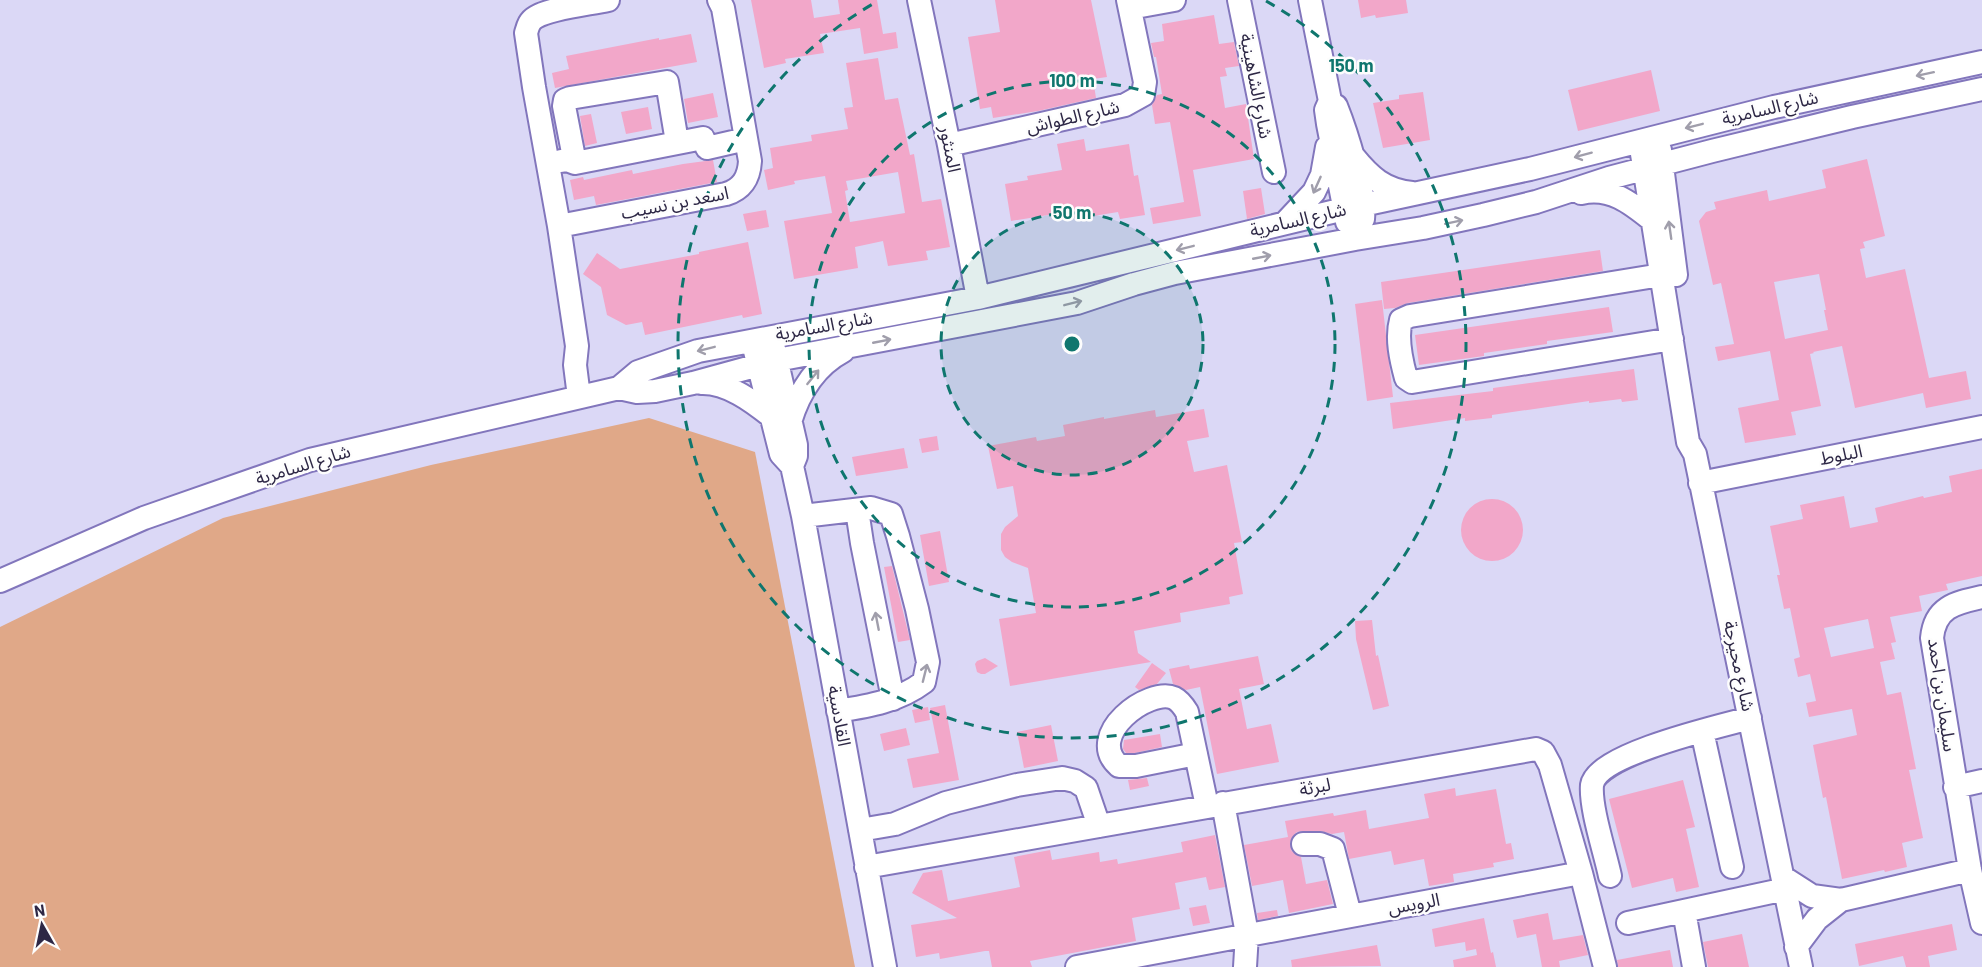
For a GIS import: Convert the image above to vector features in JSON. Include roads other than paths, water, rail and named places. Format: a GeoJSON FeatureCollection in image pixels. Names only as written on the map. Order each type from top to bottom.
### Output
{"type":"FeatureCollection","features":[{"type":"Feature","properties":{"kind":"street"},"geometry":{"type":"LineString","coordinates":[[588,395],[592,372],[577,346],[526,33],[528,24],[534,17],[608,0]]}},
{"type":"Feature","properties":{"kind":"street","name":"اسعد بن نسيب"},"geometry":{"type":"LineString","coordinates":[[559,226],[738,190],[749,171],[746,139],[723,8],[719,0]]}},
{"type":"Feature","properties":{"kind":"street","name":"المنثور"},"geometry":{"type":"LineString","coordinates":[[919,0],[978,298]]}},
{"type":"Feature","properties":{"kind":"street","name":"شارع الطواش"},"geometry":{"type":"LineString","coordinates":[[949,145],[1125,105],[1136,100],[1143,95],[1144,82],[1129,4],[1174,0]]}},
{"type":"Feature","properties":{"kind":"street","name":"شارع الشاهينية"},"geometry":{"type":"LineString","coordinates":[[1239,0],[1274,172]]}},
{"type":"Feature","properties":{"kind":"street"},"geometry":{"type":"LineString","coordinates":[[1310,0],[1330,101],[1337,108],[1353,156],[1353,207]]}},
{"type":"Feature","properties":{"kind":"street","name":"شارع السامرية"},"geometry":{"type":"LineString","coordinates":[[619,388],[630,377],[646,368],[698,351],[978,298],[1353,207],[1530,169],[1784,105],[1982,62]]}},
{"type":"Feature","properties":{"kind":"street"},"geometry":{"type":"LineString","coordinates":[[575,163],[564,106],[565,100],[570,98],[667,82],[677,142]]}},
{"type":"Feature","properties":{"kind":"street","name":"شارع السامرية"},"geometry":{"type":"LineString","coordinates":[[0,581],[144,518],[310,460],[619,388],[646,392],[693,383],[768,363],[1058,307],[1154,278],[1423,228],[1536,202],[1609,178],[1712,151],[1852,117],[1982,89]]}},
{"type":"Feature","properties":{"kind":"street"},"geometry":{"type":"LineString","coordinates":[[1330,101],[1326,110],[1330,137],[1353,207],[1362,222],[1355,239]]}},
{"type":"Feature","properties":{"kind":"street"},"geometry":{"type":"LineString","coordinates":[[1285,223],[1314,192],[1322,175],[1330,137]]}},
{"type":"Feature","properties":{"kind":"street"},"geometry":{"type":"LineString","coordinates":[[548,164],[567,160],[575,163],[703,138],[707,148],[746,139]]}},
{"type":"Feature","properties":{"kind":"street","name":"شارع محيرجة"},"geometry":{"type":"LineString","coordinates":[[1648,138],[1698,439],[1695,454]]}},
{"type":"Feature","properties":{"kind":"street"},"geometry":{"type":"LineString","coordinates":[[1536,202],[1589,191],[1608,192],[1633,204],[1660,212],[1685,173],[1712,151]]}},
{"type":"Feature","properties":{"kind":"street"},"geometry":{"type":"LineString","coordinates":[[1353,156],[1381,184],[1399,191],[1422,194]]}},
{"type":"Feature","properties":{"kind":"street","name":"شارع محيرجة"},"geometry":{"type":"LineString","coordinates":[[1660,212],[1661,275],[1688,441],[1695,454],[1799,957]]}},
{"type":"Feature","properties":{"kind":"street"},"geometry":{"type":"LineString","coordinates":[[1661,275],[1410,316],[1401,320],[1399,327],[1403,368],[1406,378],[1412,382],[1672,339]]}},
{"type":"Feature","properties":{"kind":"street","name":"القادسية"},"geometry":{"type":"LineString","coordinates":[[761,338],[781,419],[796,451],[792,466],[885,967]]}},
{"type":"Feature","properties":{"kind":"street"},"geometry":{"type":"LineString","coordinates":[[693,383],[708,382],[735,392],[781,419],[817,371],[853,346]]}},
{"type":"Feature","properties":{"kind":"street","name":"البلوط"},"geometry":{"type":"LineString","coordinates":[[1700,483],[1982,426]]}},
{"type":"Feature","properties":{"kind":"street"},"geometry":{"type":"LineString","coordinates":[[803,516],[871,507],[891,514],[917,609],[928,662],[924,682],[912,691],[893,699],[838,711]]}},
{"type":"Feature","properties":{"kind":"street"},"geometry":{"type":"LineString","coordinates":[[857,510],[893,699]]}},
{"type":"Feature","properties":{"kind":"street","name":"سليمان بن احمد"},"geometry":{"type":"LineString","coordinates":[[1982,597],[1960,602],[1946,609],[1937,618],[1932,638],[1955,787],[1982,923]]}},
{"type":"Feature","properties":{"kind":"street"},"geometry":{"type":"LineString","coordinates":[[1610,876],[1593,804],[1592,784],[1598,773],[1621,758],[1655,745],[1750,718]]}},
{"type":"Feature","properties":{"kind":"street"},"geometry":{"type":"LineString","coordinates":[[1702,731],[1732,867]]}},
{"type":"Feature","properties":{"kind":"street","name":"لبرثة"},"geometry":{"type":"LineString","coordinates":[[866,867],[1536,749],[1543,752],[1550,765],[1605,967]]}},
{"type":"Feature","properties":{"kind":"street"},"geometry":{"type":"LineString","coordinates":[[1196,754],[1215,805],[1247,934],[1245,967]]}},
{"type":"Feature","properties":{"kind":"street"},"geometry":{"type":"LineString","coordinates":[[860,830],[895,824],[946,803],[1006,788],[1062,778],[1075,781],[1086,788],[1099,825]]}},
{"type":"Feature","properties":{"kind":"street"},"geometry":{"type":"LineString","coordinates":[[1955,787],[1982,781]]}},
{"type":"Feature","properties":{"kind":"street"},"geometry":{"type":"LineString","coordinates":[[1303,844],[1320,844],[1333,849],[1350,915]]}},
{"type":"Feature","properties":{"kind":"street","name":"شارع محيرجة"},"geometry":{"type":"LineString","coordinates":[[1785,884],[1812,896],[1841,900],[1970,870]]}},
{"type":"Feature","properties":{"kind":"street","name":"الرويس"},"geometry":{"type":"LineString","coordinates":[[1077,967],[1581,873]]}},
{"type":"Feature","properties":{"kind":"street"},"geometry":{"type":"LineString","coordinates":[[1628,923],[1785,884]]}},
{"type":"Feature","properties":{"kind":"street","name":"شارع محيرجة"},"geometry":{"type":"LineString","coordinates":[[1799,957],[1817,919],[1841,900]]}},
{"type":"Feature","properties":{"kind":"street"},"geometry":{"type":"LineString","coordinates":[[1683,911],[1694,967]]}}]}
